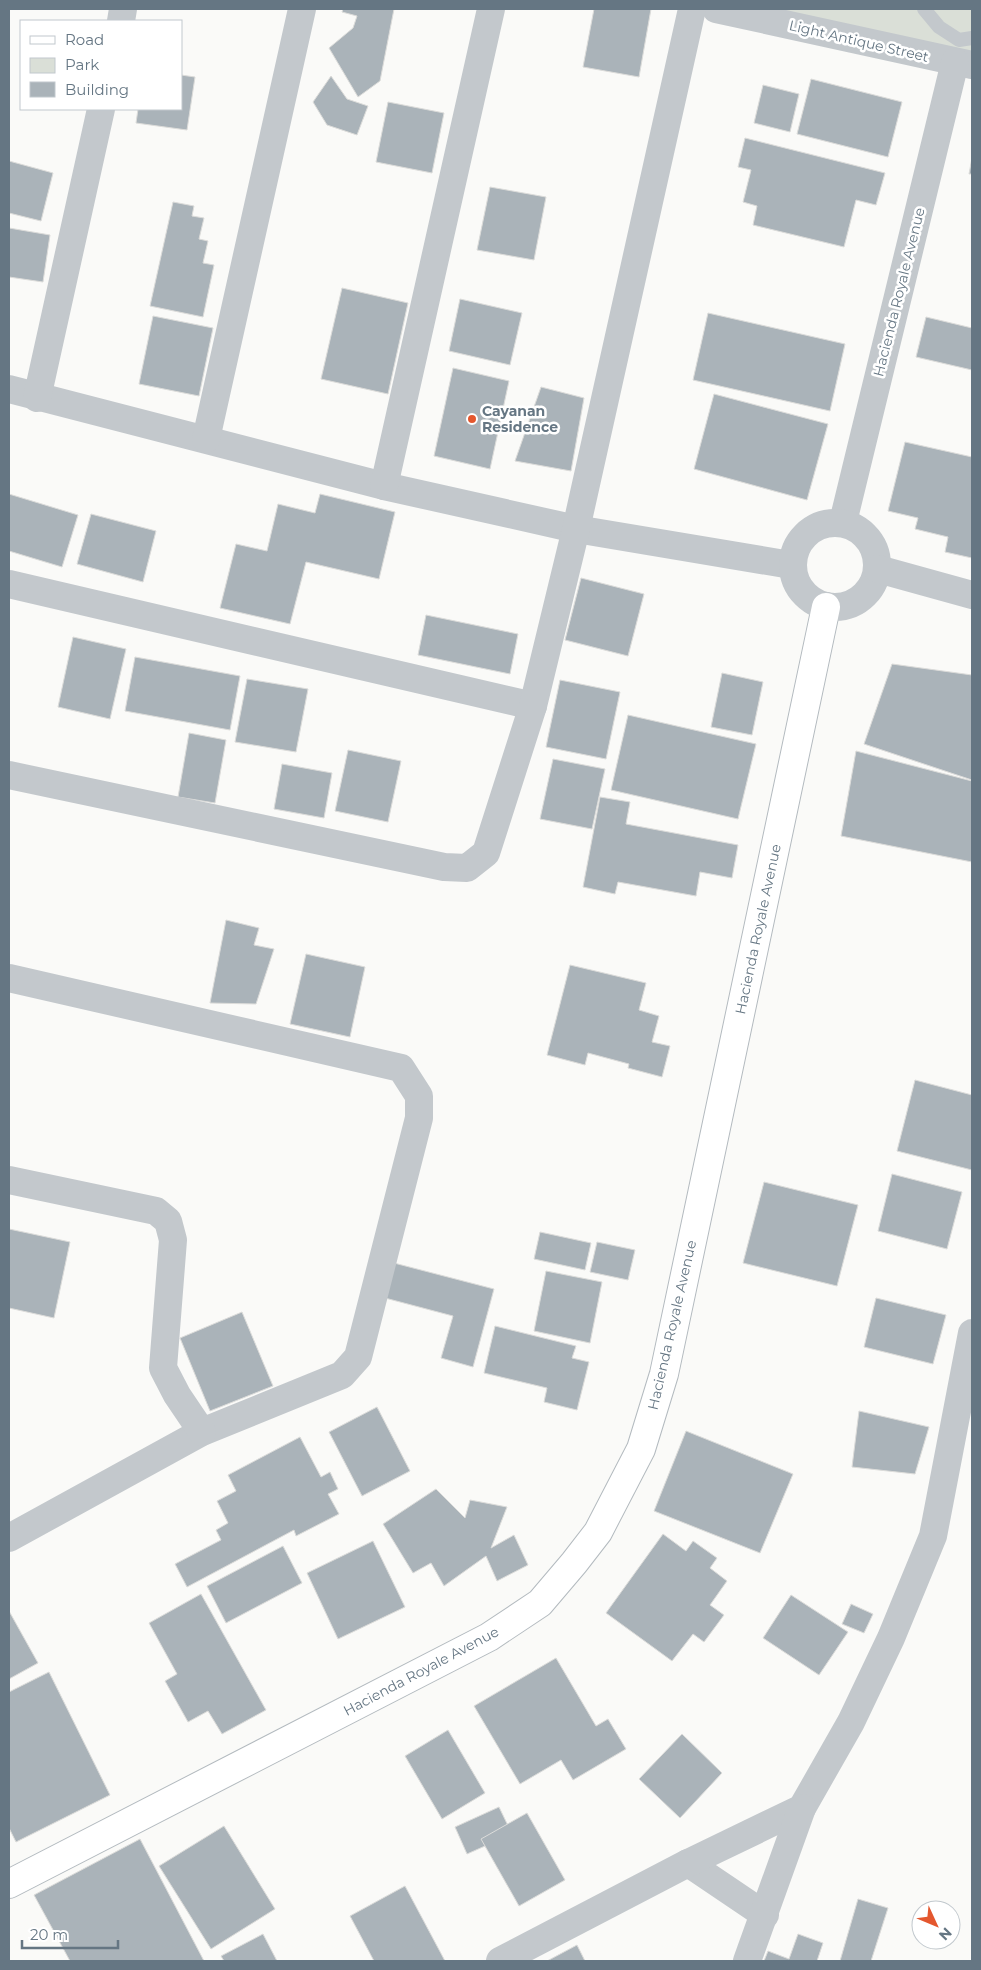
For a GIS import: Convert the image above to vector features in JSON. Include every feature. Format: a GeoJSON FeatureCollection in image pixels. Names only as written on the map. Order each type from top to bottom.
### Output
{"type":"FeatureCollection","features":[{"type":"Feature","properties":{"kind":"street"},"geometry":{"type":"LineString","coordinates":[[206,439],[302,9]]}},
{"type":"Feature","properties":{"kind":"street"},"geometry":{"type":"LineString","coordinates":[[384,486],[491,9]]}},
{"type":"Feature","properties":{"kind":"street"},"geometry":{"type":"LineString","coordinates":[[9,775],[444,867],[467,868],[486,854],[533,706],[576,529],[692,9]]}},
{"type":"Feature","properties":{"kind":"street","name":"Light Antique Street"},"geometry":{"type":"LineString","coordinates":[[716,9],[965,51]]}},
{"type":"Feature","properties":{"kind":"street","name":"Hacienda Royale Avenue"},"geometry":{"type":"LineString","coordinates":[[843,522],[965,51]]}},
{"type":"Feature","properties":{"kind":"street"},"geometry":{"type":"LineString","coordinates":[[37,398],[101,110]]}},
{"type":"Feature","properties":{"kind":"street"},"geometry":{"type":"LineString","coordinates":[[9,389],[37,398],[206,439],[384,486],[576,529],[791,565]]}},
{"type":"Feature","properties":{"kind":"street"},"geometry":{"type":"LineString","coordinates":[[843,522],[862,532],[875,548],[878,569],[872,586],[860,599],[844,607],[826,607],[808,599],[796,584],[791,565],[796,546],[807,532],[824,523],[843,522]]}},
{"type":"Feature","properties":{"kind":"street"},"geometry":{"type":"LineString","coordinates":[[878,569],[972,595]]}},
{"type":"Feature","properties":{"kind":"street"},"geometry":{"type":"LineString","coordinates":[[9,584],[533,706]]}},
{"type":"Feature","properties":{"kind":"street","name":"Hacienda Royale Avenue"},"geometry":{"type":"LineString","coordinates":[[9,1884],[489,1637],[540,1603],[598,1532],[641,1449],[664,1374],[826,607]]}},
{"type":"Feature","properties":{"kind":"street"},"geometry":{"type":"LineString","coordinates":[[9,978],[401,1068],[419,1096],[419,1118],[358,1357],[342,1375],[202,1432],[9,1538]]}},
{"type":"Feature","properties":{"kind":"street"},"geometry":{"type":"LineString","coordinates":[[9,1180],[156,1211],[168,1221],[172,1240],[163,1368],[177,1395],[202,1432]]}},
{"type":"Feature","properties":{"kind":"street"},"geometry":{"type":"LineString","coordinates":[[747,1961],[802,1808],[851,1722],[887,1647],[932,1536],[972,1334]]}},
{"type":"Feature","properties":{"kind":"street"},"geometry":{"type":"LineString","coordinates":[[500,1961],[688,1863],[802,1808]]}},
{"type":"Feature","properties":{"kind":"street"},"geometry":{"type":"LineString","coordinates":[[688,1863],[765,1915]]}},
{"type":"Feature","properties":{"kind":"lane"},"geometry":{"type":"LineString","coordinates":[[924,9],[939,27],[965,51]]}},
{"type":"Feature","properties":{"kind":"green space"},"geometry":{"type":"Polygon","coordinates":[[[700,9],[972,9],[972,69],[700,9]]]}},
{"type":"Feature","properties":{"kind":"building"},"geometry":{"type":"Polygon","coordinates":[[[343,9],[394,9],[380,81],[358,97],[329,48],[353,28],[357,16],[342,12],[343,9]]]}},
{"type":"Feature","properties":{"kind":"building"},"geometry":{"type":"Polygon","coordinates":[[[594,9],[651,9],[639,77],[583,67],[594,9]]]}},
{"type":"Feature","properties":{"kind":"building"},"geometry":{"type":"Polygon","coordinates":[[[182,75],[195,77],[187,130],[136,123],[138,110],[182,110],[182,75]]]}},
{"type":"Feature","properties":{"kind":"building"},"geometry":{"type":"Polygon","coordinates":[[[331,76],[347,99],[368,106],[357,135],[327,125],[313,102],[331,76]]]}},
{"type":"Feature","properties":{"kind":"building"},"geometry":{"type":"Polygon","coordinates":[[[811,79],[902,102],[888,157],[797,134],[811,79]]]}},
{"type":"Feature","properties":{"kind":"building"},"geometry":{"type":"Polygon","coordinates":[[[763,85],[799,94],[790,132],[754,123],[763,85]]]}},
{"type":"Feature","properties":{"kind":"building"},"geometry":{"type":"Polygon","coordinates":[[[388,102],[444,113],[432,173],[376,162],[388,102]]]}},
{"type":"Feature","properties":{"kind":"building"},"geometry":{"type":"Polygon","coordinates":[[[745,138],[885,173],[876,205],[856,200],[844,247],[753,225],[757,206],[743,202],[751,170],[738,167],[745,138]]]}},
{"type":"Feature","properties":{"kind":"building"},"geometry":{"type":"Polygon","coordinates":[[[972,158],[972,174],[969,174],[972,158]]]}},
{"type":"Feature","properties":{"kind":"building"},"geometry":{"type":"Polygon","coordinates":[[[9,161],[53,173],[41,221],[9,213],[9,161]]]}},
{"type":"Feature","properties":{"kind":"building"},"geometry":{"type":"Polygon","coordinates":[[[490,187],[546,197],[534,260],[477,250],[490,187]]]}},
{"type":"Feature","properties":{"kind":"building"},"geometry":{"type":"Polygon","coordinates":[[[173,202],[194,206],[192,216],[204,218],[199,239],[208,241],[203,263],[214,265],[203,317],[150,306],[173,202]]]}},
{"type":"Feature","properties":{"kind":"building"},"geometry":{"type":"Polygon","coordinates":[[[9,228],[50,235],[43,282],[9,277],[9,228]]]}},
{"type":"Feature","properties":{"kind":"building"},"geometry":{"type":"Polygon","coordinates":[[[342,288],[408,303],[388,394],[321,379],[342,288]]]}},
{"type":"Feature","properties":{"kind":"building"},"geometry":{"type":"Polygon","coordinates":[[[460,299],[522,313],[510,365],[449,351],[460,299]]]}},
{"type":"Feature","properties":{"kind":"building"},"geometry":{"type":"Polygon","coordinates":[[[708,313],[845,344],[830,411],[693,380],[708,313]]]}},
{"type":"Feature","properties":{"kind":"building"},"geometry":{"type":"Polygon","coordinates":[[[153,316],[213,328],[199,396],[139,384],[153,316]]]}},
{"type":"Feature","properties":{"kind":"building"},"geometry":{"type":"Polygon","coordinates":[[[926,317],[972,328],[972,370],[916,357],[926,317]]]}},
{"type":"Feature","properties":{"kind":"building","name":"Cayanan Residence"},"geometry":{"type":"Polygon","coordinates":[[[453,368],[509,381],[490,469],[434,456],[453,368]]]}},
{"type":"Feature","properties":{"kind":"building"},"geometry":{"type":"Polygon","coordinates":[[[541,387],[584,398],[571,471],[515,461],[541,387]]]}},
{"type":"Feature","properties":{"kind":"building"},"geometry":{"type":"Polygon","coordinates":[[[714,394],[828,424],[807,500],[694,469],[714,394]]]}},
{"type":"Feature","properties":{"kind":"building"},"geometry":{"type":"Polygon","coordinates":[[[905,442],[972,457],[972,558],[945,552],[948,537],[915,529],[918,518],[888,511],[905,442]]]}},
{"type":"Feature","properties":{"kind":"building"},"geometry":{"type":"Polygon","coordinates":[[[9,494],[78,515],[62,567],[9,551],[9,494]]]}},
{"type":"Feature","properties":{"kind":"building"},"geometry":{"type":"Polygon","coordinates":[[[320,494],[395,512],[379,579],[306,562],[290,624],[220,608],[236,544],[267,551],[278,504],[315,513],[320,494]]]}},
{"type":"Feature","properties":{"kind":"building"},"geometry":{"type":"Polygon","coordinates":[[[91,514],[156,531],[143,582],[77,564],[91,514]]]}},
{"type":"Feature","properties":{"kind":"building"},"geometry":{"type":"Polygon","coordinates":[[[581,578],[644,594],[628,656],[565,640],[581,578]]]}},
{"type":"Feature","properties":{"kind":"building"},"geometry":{"type":"Polygon","coordinates":[[[426,615],[518,634],[510,674],[418,655],[426,615]]]}},
{"type":"Feature","properties":{"kind":"building"},"geometry":{"type":"Polygon","coordinates":[[[73,637],[126,649],[110,719],[58,707],[73,637]]]}},
{"type":"Feature","properties":{"kind":"building"},"geometry":{"type":"Polygon","coordinates":[[[135,657],[240,676],[230,730],[125,711],[135,657]]]}},
{"type":"Feature","properties":{"kind":"building"},"geometry":{"type":"Polygon","coordinates":[[[892,664],[972,675],[972,780],[864,744],[892,664]]]}},
{"type":"Feature","properties":{"kind":"building"},"geometry":{"type":"Polygon","coordinates":[[[722,673],[763,682],[752,735],[711,727],[722,673]]]}},
{"type":"Feature","properties":{"kind":"building"},"geometry":{"type":"Polygon","coordinates":[[[247,679],[308,689],[296,752],[235,742],[247,679]]]}},
{"type":"Feature","properties":{"kind":"building"},"geometry":{"type":"Polygon","coordinates":[[[560,680],[620,692],[606,759],[546,747],[560,680]]]}},
{"type":"Feature","properties":{"kind":"building"},"geometry":{"type":"Polygon","coordinates":[[[628,715],[756,744],[738,819],[611,790],[628,715]]]}},
{"type":"Feature","properties":{"kind":"building"},"geometry":{"type":"Polygon","coordinates":[[[189,733],[226,740],[215,803],[178,797],[189,733]]]}},
{"type":"Feature","properties":{"kind":"building"},"geometry":{"type":"Polygon","coordinates":[[[348,750],[401,761],[388,822],[335,811],[348,750]]]}},
{"type":"Feature","properties":{"kind":"building"},"geometry":{"type":"Polygon","coordinates":[[[856,751],[972,781],[972,862],[841,836],[856,751]]]}},
{"type":"Feature","properties":{"kind":"building"},"geometry":{"type":"Polygon","coordinates":[[[553,759],[605,769],[592,829],[540,819],[553,759]]]}},
{"type":"Feature","properties":{"kind":"building"},"geometry":{"type":"Polygon","coordinates":[[[282,764],[332,773],[324,818],[274,809],[282,764]]]}},
{"type":"Feature","properties":{"kind":"building"},"geometry":{"type":"Polygon","coordinates":[[[600,797],[630,802],[626,824],[738,845],[732,878],[700,872],[696,896],[618,882],[615,894],[583,887],[600,797]]]}},
{"type":"Feature","properties":{"kind":"building"},"geometry":{"type":"Polygon","coordinates":[[[226,920],[259,928],[254,945],[274,949],[256,1004],[210,1003],[226,920]]]}},
{"type":"Feature","properties":{"kind":"building"},"geometry":{"type":"Polygon","coordinates":[[[306,954],[365,967],[350,1037],[290,1024],[306,954]]]}},
{"type":"Feature","properties":{"kind":"building"},"geometry":{"type":"Polygon","coordinates":[[[570,965],[646,983],[639,1010],[659,1016],[652,1042],[670,1046],[662,1077],[628,1068],[629,1064],[588,1053],[585,1065],[547,1055],[570,965]]]}},
{"type":"Feature","properties":{"kind":"building"},"geometry":{"type":"Polygon","coordinates":[[[915,1080],[972,1095],[972,1170],[897,1151],[915,1080]]]}},
{"type":"Feature","properties":{"kind":"building"},"geometry":{"type":"Polygon","coordinates":[[[892,1174],[962,1192],[947,1249],[878,1231],[892,1174]]]}},
{"type":"Feature","properties":{"kind":"building"},"geometry":{"type":"Polygon","coordinates":[[[764,1182],[858,1205],[837,1286],[743,1263],[764,1182]]]}},
{"type":"Feature","properties":{"kind":"building"},"geometry":{"type":"Polygon","coordinates":[[[9,1229],[70,1242],[54,1318],[9,1308],[9,1229]]]}},
{"type":"Feature","properties":{"kind":"building"},"geometry":{"type":"Polygon","coordinates":[[[540,1232],[591,1243],[585,1270],[534,1259],[540,1232]]]}},
{"type":"Feature","properties":{"kind":"building"},"geometry":{"type":"Polygon","coordinates":[[[597,1242],[635,1250],[628,1280],[590,1272],[597,1242]]]}},
{"type":"Feature","properties":{"kind":"building"},"geometry":{"type":"Polygon","coordinates":[[[394,1263],[494,1289],[473,1367],[441,1358],[453,1316],[385,1298],[394,1263]]]}},
{"type":"Feature","properties":{"kind":"building"},"geometry":{"type":"Polygon","coordinates":[[[546,1271],[602,1282],[590,1343],[534,1331],[546,1271]]]}},
{"type":"Feature","properties":{"kind":"building"},"geometry":{"type":"Polygon","coordinates":[[[876,1298],[946,1315],[933,1364],[864,1347],[876,1298]]]}},
{"type":"Feature","properties":{"kind":"building"},"geometry":{"type":"Polygon","coordinates":[[[242,1312],[273,1386],[210,1411],[180,1338],[242,1312]]]}},
{"type":"Feature","properties":{"kind":"building"},"geometry":{"type":"Polygon","coordinates":[[[495,1326],[576,1346],[572,1358],[589,1362],[577,1410],[544,1402],[547,1388],[484,1373],[495,1326]]]}},
{"type":"Feature","properties":{"kind":"building"},"geometry":{"type":"Polygon","coordinates":[[[377,1407],[410,1471],[362,1496],[329,1432],[377,1407]]]}},
{"type":"Feature","properties":{"kind":"building"},"geometry":{"type":"Polygon","coordinates":[[[859,1411],[929,1427],[915,1474],[852,1467],[859,1411]]]}},
{"type":"Feature","properties":{"kind":"building"},"geometry":{"type":"Polygon","coordinates":[[[686,1431],[793,1474],[760,1553],[654,1511],[686,1431]]]}},
{"type":"Feature","properties":{"kind":"building"},"geometry":{"type":"Polygon","coordinates":[[[300,1437],[321,1477],[330,1472],[338,1489],[328,1494],[339,1514],[296,1536],[294,1530],[187,1587],[175,1564],[221,1540],[216,1530],[228,1523],[217,1501],[236,1491],[228,1475],[300,1437]]]}},
{"type":"Feature","properties":{"kind":"building"},"geometry":{"type":"Polygon","coordinates":[[[436,1489],[465,1518],[470,1500],[507,1507],[491,1548],[514,1535],[528,1565],[497,1581],[486,1556],[444,1586],[431,1563],[413,1573],[383,1524],[436,1489]]]}},
{"type":"Feature","properties":{"kind":"building"},"geometry":{"type":"Polygon","coordinates":[[[663,1534],[686,1551],[693,1541],[717,1558],[710,1568],[727,1581],[710,1605],[724,1615],[704,1642],[693,1634],[672,1661],[606,1613],[663,1534]]]}},
{"type":"Feature","properties":{"kind":"building"},"geometry":{"type":"Polygon","coordinates":[[[373,1541],[405,1607],[338,1639],[307,1573],[373,1541]]]}},
{"type":"Feature","properties":{"kind":"building"},"geometry":{"type":"Polygon","coordinates":[[[283,1546],[302,1583],[226,1623],[207,1586],[283,1546]]]}},
{"type":"Feature","properties":{"kind":"building"},"geometry":{"type":"Polygon","coordinates":[[[201,1594],[266,1710],[222,1734],[208,1711],[188,1722],[165,1681],[177,1674],[149,1623],[201,1594]]]}},
{"type":"Feature","properties":{"kind":"building"},"geometry":{"type":"Polygon","coordinates":[[[791,1595],[848,1632],[819,1675],[763,1638],[791,1595]]]}},
{"type":"Feature","properties":{"kind":"building"},"geometry":{"type":"Polygon","coordinates":[[[851,1604],[873,1614],[864,1633],[842,1624],[851,1604]]]}},
{"type":"Feature","properties":{"kind":"building"},"geometry":{"type":"Polygon","coordinates":[[[9,1611],[38,1663],[9,1679],[9,1611]]]}},
{"type":"Feature","properties":{"kind":"building"},"geometry":{"type":"Polygon","coordinates":[[[556,1658],[596,1726],[608,1719],[626,1749],[573,1780],[561,1760],[520,1784],[474,1706],[556,1658]]]}},
{"type":"Feature","properties":{"kind":"building"},"geometry":{"type":"Polygon","coordinates":[[[49,1672],[110,1795],[16,1842],[9,1828],[9,1692],[49,1672]]]}},
{"type":"Feature","properties":{"kind":"building"},"geometry":{"type":"Polygon","coordinates":[[[448,1730],[485,1793],[442,1819],[405,1756],[448,1730]]]}},
{"type":"Feature","properties":{"kind":"building"},"geometry":{"type":"Polygon","coordinates":[[[682,1734],[722,1773],[680,1818],[639,1779],[682,1734]]]}},
{"type":"Feature","properties":{"kind":"building"},"geometry":{"type":"Polygon","coordinates":[[[499,1807],[512,1834],[467,1854],[455,1827],[499,1807]]]}},
{"type":"Feature","properties":{"kind":"building"},"geometry":{"type":"Polygon","coordinates":[[[527,1813],[565,1880],[519,1906],[481,1839],[527,1813]]]}},
{"type":"Feature","properties":{"kind":"building"},"geometry":{"type":"Polygon","coordinates":[[[224,1826],[275,1909],[211,1949],[159,1866],[224,1826]]]}},
{"type":"Feature","properties":{"kind":"building"},"geometry":{"type":"Polygon","coordinates":[[[140,1839],[204,1961],[70,1961],[34,1895],[140,1839]]]}},
{"type":"Feature","properties":{"kind":"building"},"geometry":{"type":"Polygon","coordinates":[[[405,1886],[445,1961],[374,1961],[350,1916],[405,1886]]]}},
{"type":"Feature","properties":{"kind":"building"},"geometry":{"type":"Polygon","coordinates":[[[858,1899],[888,1908],[871,1961],[840,1961],[858,1899]]]}},
{"type":"Feature","properties":{"kind":"building"},"geometry":{"type":"Polygon","coordinates":[[[263,1934],[277,1961],[224,1961],[221,1956],[263,1934]]]}},
{"type":"Feature","properties":{"kind":"building"},"geometry":{"type":"Polygon","coordinates":[[[798,1934],[823,1943],[817,1961],[764,1961],[768,1951],[789,1959],[798,1934]]]}},
{"type":"Feature","properties":{"kind":"building"},"geometry":{"type":"Polygon","coordinates":[[[577,1945],[585,1961],[547,1961],[577,1945]]]}},
{"type":"Feature","properties":{"kind":"place","name":"Cayanan Residence"},"geometry":{"type":"Point","coordinates":[472,419]}}]}
